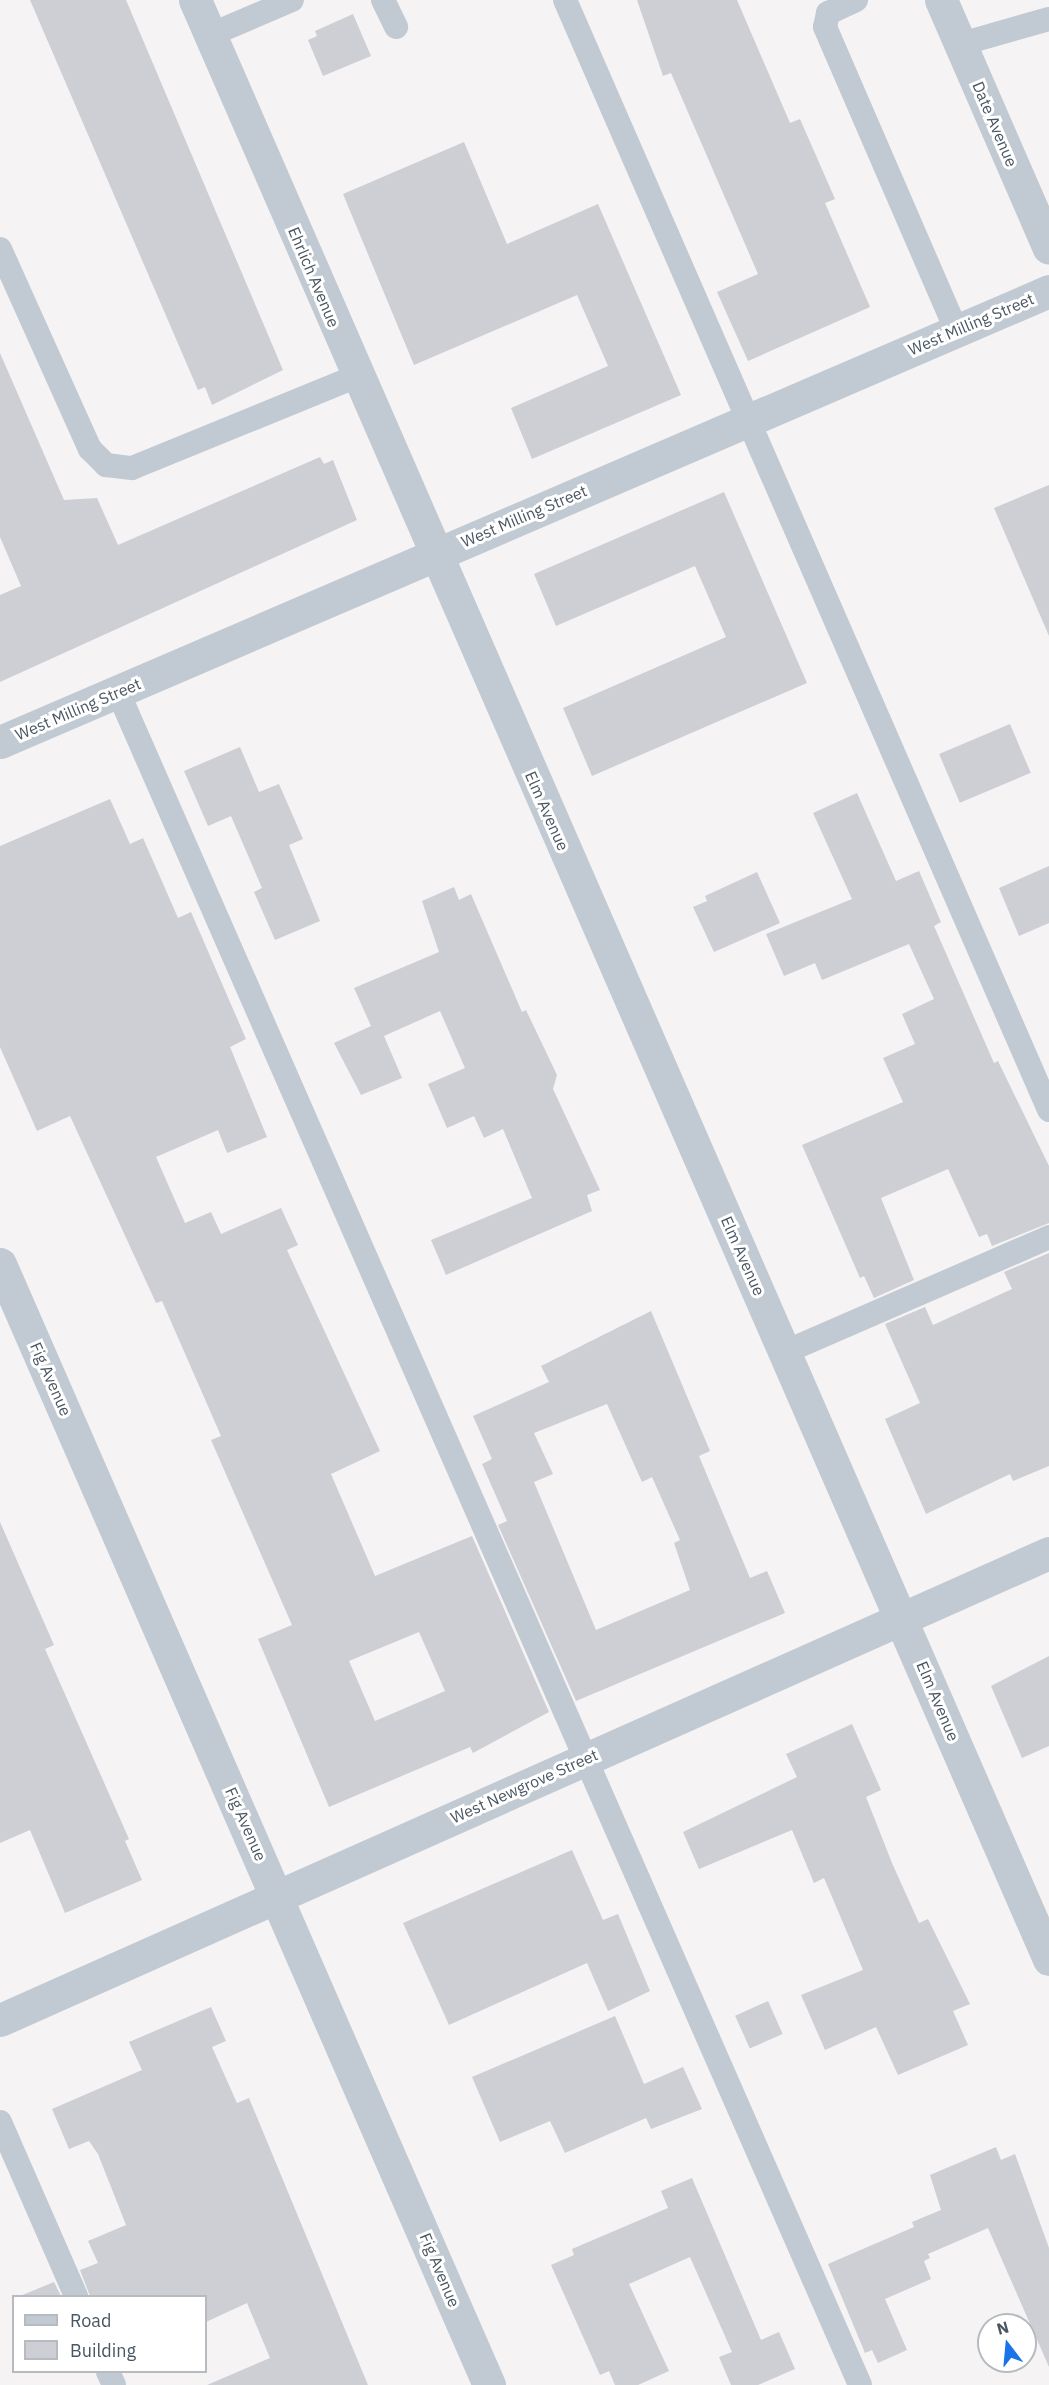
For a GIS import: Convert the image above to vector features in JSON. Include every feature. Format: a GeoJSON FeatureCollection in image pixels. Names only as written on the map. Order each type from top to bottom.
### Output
{"type":"FeatureCollection","features":[{"type":"Feature","properties":{"kind":"street","name":"Ehrlich Avenue"},"geometry":{"type":"LineString","coordinates":[[195,0],[435,555]]}},
{"type":"Feature","properties":{"kind":"street","name":"Date Avenue"},"geometry":{"type":"LineString","coordinates":[[941,0],[1049,248]]}},
{"type":"Feature","properties":{"kind":"street","name":"West Milling Street"},"geometry":{"type":"LineString","coordinates":[[0,742],[1049,291]]}},
{"type":"Feature","properties":{"kind":"street","name":"Elm Avenue"},"geometry":{"type":"LineString","coordinates":[[435,555],[1049,1959]]}},
{"type":"Feature","properties":{"kind":"street","name":"Fig Avenue"},"geometry":{"type":"LineString","coordinates":[[0,1264],[278,1896],[489,2385]]}},
{"type":"Feature","properties":{"kind":"street","name":"West Newgrove Street"},"geometry":{"type":"LineString","coordinates":[[0,2020],[1049,1553]]}},
{"type":"Feature","properties":{"kind":"lane"},"geometry":{"type":"LineString","coordinates":[[210,35],[292,0]]}},
{"type":"Feature","properties":{"kind":"lane"},"geometry":{"type":"LineString","coordinates":[[383,0],[396,27]]}},
{"type":"Feature","properties":{"kind":"lane"},"geometry":{"type":"LineString","coordinates":[[565,0],[745,421],[1049,1110]]}},
{"type":"Feature","properties":{"kind":"lane"},"geometry":{"type":"LineString","coordinates":[[856,0],[828,13],[825,27],[956,330]]}},
{"type":"Feature","properties":{"kind":"lane"},"geometry":{"type":"LineString","coordinates":[[961,44],[1049,19]]}},
{"type":"Feature","properties":{"kind":"lane"},"geometry":{"type":"LineString","coordinates":[[0,249],[90,449],[106,465],[132,468],[357,376]]}},
{"type":"Feature","properties":{"kind":"lane"},"geometry":{"type":"LineString","coordinates":[[118,692],[860,2385]]}},
{"type":"Feature","properties":{"kind":"lane"},"geometry":{"type":"LineString","coordinates":[[785,1352],[1049,1237]]}},
{"type":"Feature","properties":{"kind":"lane"},"geometry":{"type":"LineString","coordinates":[[0,2122],[76,2295]]}},
{"type":"Feature","properties":{"kind":"building"},"geometry":{"type":"Polygon","coordinates":[[[30,0],[126,0],[283,370],[212,405],[205,387],[198,390],[30,0]]]}},
{"type":"Feature","properties":{"kind":"building"},"geometry":{"type":"Polygon","coordinates":[[[637,0],[737,0],[790,123],[800,119],[835,199],[825,203],[870,307],[748,361],[717,292],[758,274],[671,73],[663,76],[637,0]]]}},
{"type":"Feature","properties":{"kind":"building"},"geometry":{"type":"Polygon","coordinates":[[[353,14],[371,56],[323,76],[308,40],[317,36],[315,31],[353,14]]]}},
{"type":"Feature","properties":{"kind":"building"},"geometry":{"type":"Polygon","coordinates":[[[464,142],[507,244],[598,204],[681,395],[532,459],[511,408],[608,366],[577,295],[414,365],[343,194],[464,142]]]}},
{"type":"Feature","properties":{"kind":"building"},"geometry":{"type":"Polygon","coordinates":[[[0,353],[64,500],[97,498],[118,545],[320,457],[324,464],[333,460],[357,520],[0,682],[0,595],[21,586],[0,537],[0,353]]]}},
{"type":"Feature","properties":{"kind":"building"},"geometry":{"type":"Polygon","coordinates":[[[1049,485],[1049,636],[994,508],[1049,485]]]}},
{"type":"Feature","properties":{"kind":"building"},"geometry":{"type":"Polygon","coordinates":[[[724,492],[807,683],[592,776],[563,708],[726,637],[695,566],[556,626],[534,574],[724,492]]]}},
{"type":"Feature","properties":{"kind":"building"},"geometry":{"type":"Polygon","coordinates":[[[1010,724],[1031,773],[960,803],[939,754],[1010,724]]]}},
{"type":"Feature","properties":{"kind":"building"},"geometry":{"type":"Polygon","coordinates":[[[240,747],[259,792],[279,784],[303,839],[289,845],[320,921],[275,940],[254,892],[262,888],[231,816],[208,826],[184,771],[240,747]]]}},
{"type":"Feature","properties":{"kind":"building"},"geometry":{"type":"Polygon","coordinates":[[[857,793],[896,881],[919,871],[941,922],[934,926],[994,1063],[998,1061],[1049,1166],[1049,1223],[992,1246],[987,1234],[979,1237],[948,1169],[881,1198],[914,1280],[874,1298],[864,1276],[860,1278],[802,1145],[903,1102],[883,1058],[915,1044],[902,1014],[934,999],[909,944],[822,980],[815,963],[784,976],[766,934],[852,899],[813,813],[857,793]]]}},
{"type":"Feature","properties":{"kind":"building"},"geometry":{"type":"Polygon","coordinates":[[[110,799],[130,844],[143,838],[178,918],[191,912],[246,1039],[230,1047],[267,1137],[227,1153],[218,1130],[156,1157],[185,1223],[211,1212],[221,1234],[281,1208],[298,1245],[287,1250],[380,1451],[331,1474],[375,1576],[472,1536],[549,1712],[473,1753],[470,1747],[329,1807],[258,1639],[292,1625],[211,1440],[221,1436],[162,1301],[156,1303],[70,1116],[37,1131],[0,1047],[0,846],[110,799]],[[419,1632],[349,1661],[375,1721],[445,1691],[419,1632]]]}},
{"type":"Feature","properties":{"kind":"building"},"geometry":{"type":"Polygon","coordinates":[[[1049,866],[1049,923],[1019,936],[999,888],[1049,866]]]}},
{"type":"Feature","properties":{"kind":"building"},"geometry":{"type":"Polygon","coordinates":[[[757,872],[780,923],[714,952],[693,907],[707,901],[705,896],[757,872]]]}},
{"type":"Feature","properties":{"kind":"building"},"geometry":{"type":"Polygon","coordinates":[[[454,887],[459,900],[471,894],[522,1012],[526,1010],[557,1075],[553,1089],[600,1190],[587,1195],[592,1211],[446,1275],[431,1240],[532,1198],[503,1129],[484,1138],[474,1116],[447,1128],[428,1084],[465,1068],[440,1011],[384,1036],[402,1078],[361,1095],[334,1043],[371,1026],[354,988],[439,952],[422,901],[454,887]]]}},
{"type":"Feature","properties":{"kind":"building"},"geometry":{"type":"Polygon","coordinates":[[[1049,1253],[1049,1466],[1013,1481],[1010,1474],[926,1514],[885,1419],[920,1403],[885,1324],[925,1307],[933,1325],[1012,1289],[1004,1272],[1049,1253]]]}},
{"type":"Feature","properties":{"kind":"building"},"geometry":{"type":"Polygon","coordinates":[[[651,1311],[710,1451],[699,1456],[750,1578],[767,1571],[785,1613],[576,1701],[498,1525],[507,1521],[482,1464],[492,1459],[473,1416],[549,1382],[541,1366],[651,1311]],[[607,1404],[534,1433],[553,1474],[534,1482],[596,1630],[690,1590],[674,1543],[680,1540],[652,1477],[642,1482],[607,1404]]]}},
{"type":"Feature","properties":{"kind":"building"},"geometry":{"type":"Polygon","coordinates":[[[0,1522],[54,1645],[45,1649],[129,1839],[125,1841],[142,1880],[65,1913],[30,1830],[0,1843],[0,1522]]]}},
{"type":"Feature","properties":{"kind":"building"},"geometry":{"type":"Polygon","coordinates":[[[1049,1656],[1049,1746],[1022,1758],[991,1686],[1049,1656]]]}},
{"type":"Feature","properties":{"kind":"building"},"geometry":{"type":"Polygon","coordinates":[[[852,1724],[881,1790],[866,1797],[892,1863],[919,1923],[928,1919],[970,2004],[953,2011],[968,2045],[898,2075],[876,2027],[825,2050],[801,1995],[863,1970],[824,1878],[814,1883],[792,1830],[699,1869],[683,1832],[797,1777],[786,1754],[852,1724]]]}},
{"type":"Feature","properties":{"kind":"building"},"geometry":{"type":"Polygon","coordinates":[[[572,1850],[603,1920],[618,1914],[650,1991],[608,2011],[587,1963],[449,2025],[403,1923],[572,1850]]]}},
{"type":"Feature","properties":{"kind":"building"},"geometry":{"type":"Polygon","coordinates":[[[768,2001],[783,2034],[750,2049],[735,2016],[768,2001]]]}},
{"type":"Feature","properties":{"kind":"building"},"geometry":{"type":"Polygon","coordinates":[[[211,2007],[226,2041],[212,2047],[237,2103],[249,2098],[368,2385],[207,2385],[270,2358],[247,2303],[207,2322],[207,2295],[90,2295],[80,2270],[98,2263],[88,2241],[126,2225],[98,2154],[89,2141],[69,2149],[52,2109],[142,2070],[129,2042],[211,2007]]]}},
{"type":"Feature","properties":{"kind":"building"},"geometry":{"type":"Polygon","coordinates":[[[615,2016],[644,2084],[683,2067],[702,2109],[651,2129],[646,2118],[565,2153],[550,2121],[500,2142],[472,2077],[615,2016]]]}},
{"type":"Feature","properties":{"kind":"building"},"geometry":{"type":"Polygon","coordinates":[[[996,2147],[1001,2160],[1015,2154],[1049,2248],[1049,2367],[1037,2340],[1037,2313],[1025,2313],[988,2228],[928,2254],[930,2258],[924,2261],[931,2279],[885,2299],[907,2350],[878,2363],[872,2350],[865,2353],[828,2264],[914,2227],[912,2222],[941,2210],[930,2175],[996,2147]]]}},
{"type":"Feature","properties":{"kind":"building"},"geometry":{"type":"Polygon","coordinates":[[[692,2178],[761,2340],[779,2332],[795,2369],[758,2385],[731,2385],[719,2357],[732,2352],[690,2257],[629,2284],[669,2371],[638,2385],[615,2385],[609,2371],[600,2375],[551,2265],[574,2255],[572,2249],[668,2208],[661,2191],[692,2178]]]}},
{"type":"Feature","properties":{"kind":"building"},"geometry":{"type":"Polygon","coordinates":[[[54,2282],[60,2295],[22,2295],[54,2282]]]}}]}
